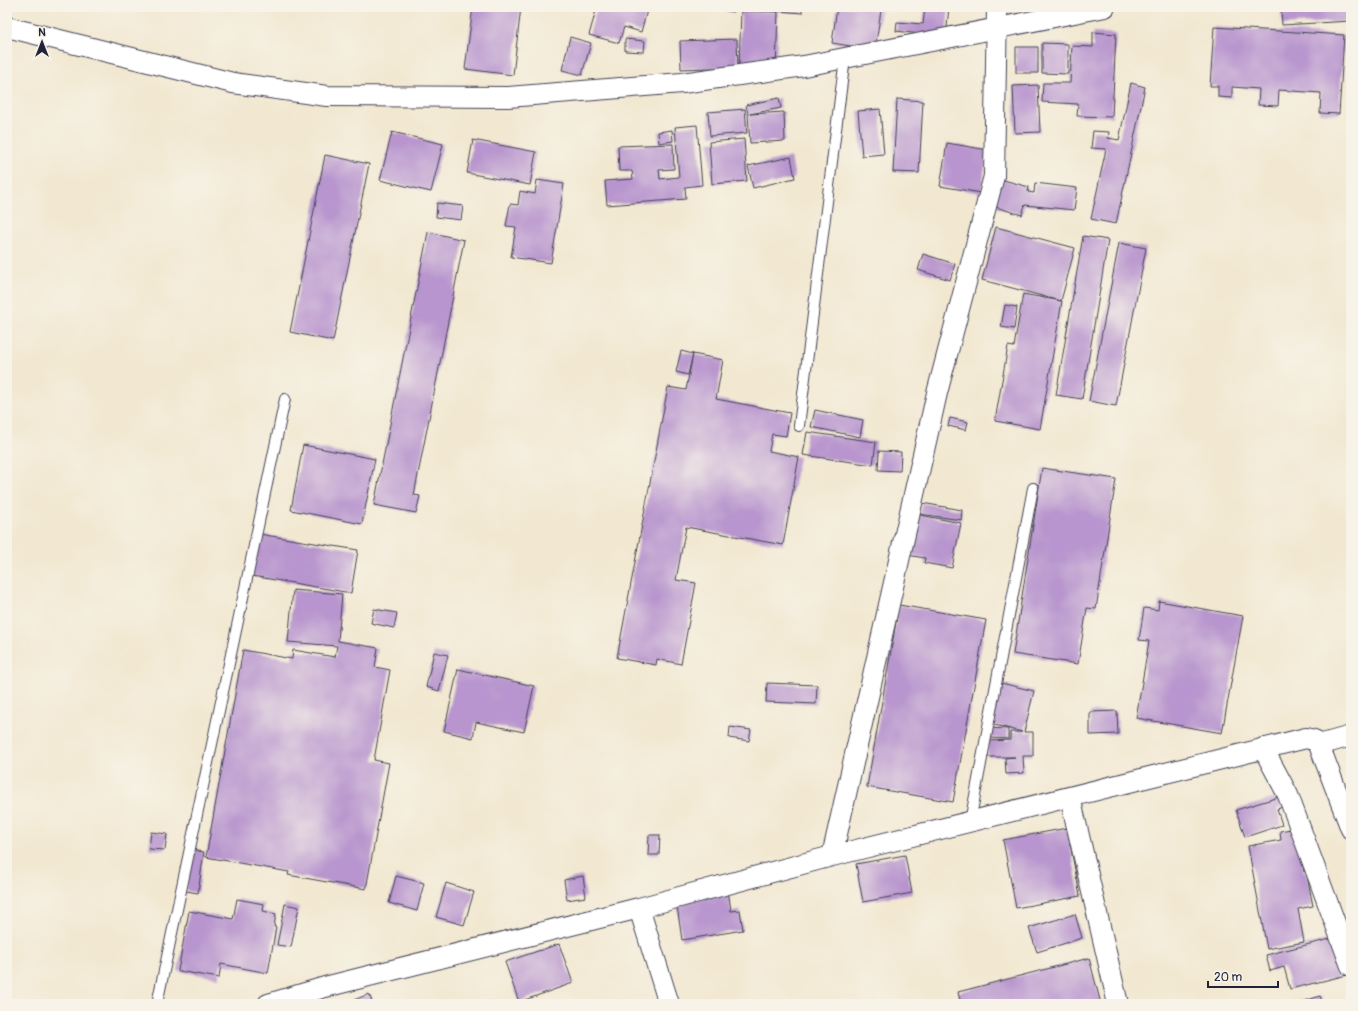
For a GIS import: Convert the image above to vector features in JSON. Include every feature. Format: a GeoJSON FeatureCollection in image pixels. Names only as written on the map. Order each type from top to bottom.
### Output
{"type":"FeatureCollection","features":[{"type":"Feature","properties":{"kind":"street"},"geometry":{"type":"LineString","coordinates":[[832,856],[937,393],[994,176],[997,7]]}},
{"type":"Feature","properties":{"kind":"street"},"geometry":{"type":"LineString","coordinates":[[7,27],[234,83],[328,96],[508,97],[682,83],[804,66],[996,30],[1105,7]]}},
{"type":"Feature","properties":{"kind":"street"},"geometry":{"type":"LineString","coordinates":[[1319,744],[1351,736]]}},
{"type":"Feature","properties":{"kind":"street"},"geometry":{"type":"LineString","coordinates":[[268,1004],[312,998],[832,856],[1306,738],[1314,740],[1319,744],[1351,830]]}},
{"type":"Feature","properties":{"kind":"street"},"geometry":{"type":"LineString","coordinates":[[1263,748],[1288,795],[1351,966]]}},
{"type":"Feature","properties":{"kind":"street"},"geometry":{"type":"LineString","coordinates":[[1070,797],[1118,1004]]}},
{"type":"Feature","properties":{"kind":"street"},"geometry":{"type":"LineString","coordinates":[[639,908],[669,1004]]}},
{"type":"Feature","properties":{"kind":"lane"},"geometry":{"type":"LineString","coordinates":[[799,426],[845,58]]}},
{"type":"Feature","properties":{"kind":"lane"},"geometry":{"type":"LineString","coordinates":[[157,1004],[286,399]]}},
{"type":"Feature","properties":{"kind":"lane"},"geometry":{"type":"LineString","coordinates":[[970,822],[1033,488]]}},
{"type":"Feature","properties":{"kind":"building"},"geometry":{"type":"Polygon","coordinates":[[[473,7],[521,7],[513,75],[465,69],[473,7]]]}},
{"type":"Feature","properties":{"kind":"building"},"geometry":{"type":"Polygon","coordinates":[[[597,7],[648,7],[641,32],[624,27],[619,43],[589,35],[597,7]]]}},
{"type":"Feature","properties":{"kind":"building"},"geometry":{"type":"Polygon","coordinates":[[[703,7],[733,7],[733,12],[703,7]]]}},
{"type":"Feature","properties":{"kind":"building"},"geometry":{"type":"Polygon","coordinates":[[[752,7],[802,7],[802,13],[752,9],[752,7]]]}},
{"type":"Feature","properties":{"kind":"building"},"geometry":{"type":"Polygon","coordinates":[[[837,7],[861,7],[881,10],[875,50],[832,43],[837,7]]]}},
{"type":"Feature","properties":{"kind":"building"},"geometry":{"type":"Polygon","coordinates":[[[925,7],[949,7],[946,37],[896,31],[897,22],[923,24],[925,7]]]}},
{"type":"Feature","properties":{"kind":"building"},"geometry":{"type":"Polygon","coordinates":[[[1281,7],[1351,7],[1351,21],[1282,25],[1281,7]]]}},
{"type":"Feature","properties":{"kind":"building"},"geometry":{"type":"Polygon","coordinates":[[[741,11],[778,12],[776,68],[739,66],[741,11]]]}},
{"type":"Feature","properties":{"kind":"building"},"geometry":{"type":"Polygon","coordinates":[[[1214,27],[1344,35],[1339,114],[1320,113],[1321,93],[1279,90],[1278,106],[1258,105],[1259,89],[1232,87],[1232,98],[1218,97],[1218,86],[1210,86],[1214,27]]]}},
{"type":"Feature","properties":{"kind":"building"},"geometry":{"type":"Polygon","coordinates":[[[1093,32],[1116,34],[1112,117],[1077,116],[1078,104],[1042,102],[1043,83],[1070,83],[1072,46],[1093,47],[1093,32]]]}},
{"type":"Feature","properties":{"kind":"building"},"geometry":{"type":"Polygon","coordinates":[[[570,37],[591,43],[582,75],[562,70],[570,37]]]}},
{"type":"Feature","properties":{"kind":"building"},"geometry":{"type":"Polygon","coordinates":[[[625,39],[645,41],[644,52],[625,51],[625,39]]]}},
{"type":"Feature","properties":{"kind":"building"},"geometry":{"type":"Polygon","coordinates":[[[737,39],[738,67],[681,69],[680,41],[737,39]]]}},
{"type":"Feature","properties":{"kind":"building"},"geometry":{"type":"Polygon","coordinates":[[[1042,43],[1068,44],[1068,74],[1042,73],[1042,43]]]}},
{"type":"Feature","properties":{"kind":"building"},"geometry":{"type":"Polygon","coordinates":[[[1016,47],[1038,47],[1038,73],[1016,73],[1016,47]]]}},
{"type":"Feature","properties":{"kind":"building"},"geometry":{"type":"Polygon","coordinates":[[[1131,83],[1145,87],[1116,224],[1091,219],[1106,149],[1091,148],[1093,131],[1109,132],[1108,138],[1119,140],[1131,83]]]}},
{"type":"Feature","properties":{"kind":"building"},"geometry":{"type":"Polygon","coordinates":[[[1038,85],[1040,132],[1015,133],[1013,86],[1038,85]]]}},
{"type":"Feature","properties":{"kind":"building"},"geometry":{"type":"Polygon","coordinates":[[[779,98],[781,108],[750,114],[784,112],[785,141],[750,143],[746,105],[779,98]]]}},
{"type":"Feature","properties":{"kind":"building"},"geometry":{"type":"Polygon","coordinates":[[[897,99],[923,101],[919,173],[893,172],[897,99]]]}},
{"type":"Feature","properties":{"kind":"building"},"geometry":{"type":"Polygon","coordinates":[[[745,109],[747,133],[710,136],[708,112],[745,109]]]}},
{"type":"Feature","properties":{"kind":"building"},"geometry":{"type":"Polygon","coordinates":[[[880,109],[884,154],[862,156],[858,111],[880,109]]]}},
{"type":"Feature","properties":{"kind":"building"},"geometry":{"type":"Polygon","coordinates":[[[697,125],[702,185],[685,187],[686,199],[607,205],[605,181],[633,179],[632,171],[619,171],[618,146],[673,144],[674,169],[659,170],[660,179],[679,177],[675,127],[697,125]]]}},
{"type":"Feature","properties":{"kind":"building"},"geometry":{"type":"Polygon","coordinates":[[[672,130],[673,141],[659,143],[658,132],[672,130]]]}},
{"type":"Feature","properties":{"kind":"building"},"geometry":{"type":"Polygon","coordinates":[[[392,132],[443,144],[431,192],[380,180],[392,132]]]}},
{"type":"Feature","properties":{"kind":"building"},"geometry":{"type":"Polygon","coordinates":[[[744,139],[747,181],[712,184],[709,142],[744,139]]]}},
{"type":"Feature","properties":{"kind":"building"},"geometry":{"type":"Polygon","coordinates":[[[473,140],[536,152],[530,185],[467,173],[473,140]]]}},
{"type":"Feature","properties":{"kind":"building"},"geometry":{"type":"Polygon","coordinates":[[[947,143],[988,150],[981,193],[940,186],[947,143]]]}},
{"type":"Feature","properties":{"kind":"building"},"geometry":{"type":"Polygon","coordinates":[[[325,155],[369,164],[333,341],[290,332],[325,155]]]}},
{"type":"Feature","properties":{"kind":"building"},"geometry":{"type":"Polygon","coordinates":[[[791,157],[795,178],[753,188],[748,166],[791,157]]]}},
{"type":"Feature","properties":{"kind":"building"},"geometry":{"type":"Polygon","coordinates":[[[1000,179],[1029,187],[1028,192],[1034,193],[1035,183],[1077,188],[1074,210],[1025,205],[1022,215],[992,206],[1000,179]]]}},
{"type":"Feature","properties":{"kind":"building"},"geometry":{"type":"Polygon","coordinates":[[[537,180],[564,184],[551,263],[511,257],[516,227],[506,226],[510,204],[518,205],[520,191],[535,194],[537,180]]]}},
{"type":"Feature","properties":{"kind":"building"},"geometry":{"type":"Polygon","coordinates":[[[437,203],[463,206],[461,220],[436,217],[437,203]]]}},
{"type":"Feature","properties":{"kind":"building"},"geometry":{"type":"Polygon","coordinates":[[[996,227],[1075,248],[1061,301],[982,280],[996,227]]]}},
{"type":"Feature","properties":{"kind":"building"},"geometry":{"type":"Polygon","coordinates":[[[428,232],[464,240],[414,495],[420,496],[416,513],[374,505],[428,232]]]}},
{"type":"Feature","properties":{"kind":"building"},"geometry":{"type":"Polygon","coordinates":[[[1083,236],[1108,240],[1082,399],[1056,395],[1083,236]]]}},
{"type":"Feature","properties":{"kind":"building"},"geometry":{"type":"Polygon","coordinates":[[[1119,243],[1146,248],[1116,406],[1089,401],[1119,243]]]}},
{"type":"Feature","properties":{"kind":"building"},"geometry":{"type":"Polygon","coordinates":[[[923,254],[955,264],[950,280],[918,270],[923,254]]]}},
{"type":"Feature","properties":{"kind":"building"},"geometry":{"type":"Polygon","coordinates":[[[1023,294],[1062,301],[1040,429],[995,421],[1008,346],[1014,347],[1023,294]]]}},
{"type":"Feature","properties":{"kind":"building"},"geometry":{"type":"Polygon","coordinates":[[[1005,305],[1017,307],[1014,329],[1001,327],[1005,305]]]}},
{"type":"Feature","properties":{"kind":"building"},"geometry":{"type":"Polygon","coordinates":[[[681,351],[693,354],[688,375],[676,372],[681,351]]]}},
{"type":"Feature","properties":{"kind":"building"},"geometry":{"type":"Polygon","coordinates":[[[693,354],[723,360],[716,399],[790,413],[786,436],[772,434],[769,451],[799,457],[783,545],[686,527],[676,580],[696,583],[681,664],[657,659],[656,665],[617,658],[668,387],[686,390],[693,354]]]}},
{"type":"Feature","properties":{"kind":"building"},"geometry":{"type":"Polygon","coordinates":[[[815,410],[863,420],[860,437],[811,427],[815,410]]]}},
{"type":"Feature","properties":{"kind":"building"},"geometry":{"type":"Polygon","coordinates":[[[950,418],[968,422],[966,430],[948,426],[950,418]]]}},
{"type":"Feature","properties":{"kind":"building"},"geometry":{"type":"Polygon","coordinates":[[[807,432],[876,442],[873,465],[803,455],[807,432]]]}},
{"type":"Feature","properties":{"kind":"building"},"geometry":{"type":"Polygon","coordinates":[[[303,445],[375,459],[362,524],[291,510],[303,445]]]}},
{"type":"Feature","properties":{"kind":"building"},"geometry":{"type":"Polygon","coordinates":[[[879,451],[901,452],[900,471],[878,470],[879,451]]]}},
{"type":"Feature","properties":{"kind":"building"},"geometry":{"type":"Polygon","coordinates":[[[1042,468],[1116,479],[1096,609],[1087,608],[1078,664],[1013,654],[1042,468]]]}},
{"type":"Feature","properties":{"kind":"building"},"geometry":{"type":"Polygon","coordinates":[[[922,503],[962,510],[961,520],[920,514],[922,503]]]}},
{"type":"Feature","properties":{"kind":"building"},"geometry":{"type":"Polygon","coordinates":[[[915,514],[961,523],[952,568],[924,563],[925,558],[907,555],[915,514]]]}},
{"type":"Feature","properties":{"kind":"building"},"geometry":{"type":"Polygon","coordinates":[[[259,534],[358,550],[351,593],[252,576],[259,534]]]}},
{"type":"Feature","properties":{"kind":"building"},"geometry":{"type":"Polygon","coordinates":[[[293,590],[342,594],[338,641],[378,648],[375,667],[390,670],[374,760],[389,763],[366,889],[288,875],[289,872],[206,857],[243,650],[292,659],[293,650],[335,657],[337,646],[288,642],[293,590]]]}},
{"type":"Feature","properties":{"kind":"building"},"geometry":{"type":"Polygon","coordinates":[[[1159,601],[1243,616],[1222,733],[1136,718],[1149,641],[1139,640],[1144,608],[1158,610],[1159,601]]]}},
{"type":"Feature","properties":{"kind":"building"},"geometry":{"type":"Polygon","coordinates":[[[899,605],[986,620],[953,802],[867,787],[899,605]]]}},
{"type":"Feature","properties":{"kind":"building"},"geometry":{"type":"Polygon","coordinates":[[[374,609],[397,613],[394,628],[371,623],[374,609]]]}},
{"type":"Feature","properties":{"kind":"building"},"geometry":{"type":"Polygon","coordinates":[[[434,652],[448,655],[439,691],[426,687],[434,652]]]}},
{"type":"Feature","properties":{"kind":"building"},"geometry":{"type":"Polygon","coordinates":[[[458,669],[534,686],[524,732],[476,722],[473,738],[444,731],[458,669]]]}},
{"type":"Feature","properties":{"kind":"building"},"geometry":{"type":"Polygon","coordinates":[[[767,683],[817,685],[816,704],[766,702],[767,683]]]}},
{"type":"Feature","properties":{"kind":"building"},"geometry":{"type":"Polygon","coordinates":[[[1001,683],[1034,691],[1024,732],[1033,732],[1033,756],[1023,756],[1024,773],[1006,774],[1005,758],[1015,757],[988,757],[987,741],[1010,740],[1010,732],[1022,732],[991,724],[1001,683]]]}},
{"type":"Feature","properties":{"kind":"building"},"geometry":{"type":"Polygon","coordinates":[[[1117,711],[1118,734],[1090,735],[1090,712],[1117,711]]]}},
{"type":"Feature","properties":{"kind":"building"},"geometry":{"type":"Polygon","coordinates":[[[730,727],[751,730],[749,741],[729,738],[730,727]]]}},
{"type":"Feature","properties":{"kind":"building"},"geometry":{"type":"Polygon","coordinates":[[[989,728],[1008,729],[1008,739],[989,738],[989,728]]]}},
{"type":"Feature","properties":{"kind":"building"},"geometry":{"type":"Polygon","coordinates":[[[1282,796],[1285,806],[1277,809],[1282,825],[1245,837],[1236,810],[1282,796]]]}},
{"type":"Feature","properties":{"kind":"building"},"geometry":{"type":"Polygon","coordinates":[[[1067,828],[1080,896],[1016,908],[1003,840],[1067,828]]]}},
{"type":"Feature","properties":{"kind":"building"},"geometry":{"type":"Polygon","coordinates":[[[1296,828],[1304,872],[1306,871],[1313,906],[1298,909],[1304,942],[1267,949],[1248,846],[1281,840],[1280,831],[1296,828]]]}},
{"type":"Feature","properties":{"kind":"building"},"geometry":{"type":"Polygon","coordinates":[[[151,832],[167,834],[165,850],[149,849],[151,832]]]}},
{"type":"Feature","properties":{"kind":"building"},"geometry":{"type":"Polygon","coordinates":[[[649,835],[660,835],[659,855],[648,855],[649,835]]]}},
{"type":"Feature","properties":{"kind":"building"},"geometry":{"type":"Polygon","coordinates":[[[191,850],[204,852],[198,893],[186,891],[191,850]]]}},
{"type":"Feature","properties":{"kind":"building"},"geometry":{"type":"Polygon","coordinates":[[[905,855],[912,893],[863,902],[856,864],[905,855]]]}},
{"type":"Feature","properties":{"kind":"building"},"geometry":{"type":"Polygon","coordinates":[[[396,876],[424,883],[417,911],[389,903],[396,876]]]}},
{"type":"Feature","properties":{"kind":"building"},"geometry":{"type":"Polygon","coordinates":[[[583,876],[586,897],[567,900],[564,880],[583,876]]]}},
{"type":"Feature","properties":{"kind":"building"},"geometry":{"type":"Polygon","coordinates":[[[446,883],[474,892],[464,925],[436,917],[446,883]]]}},
{"type":"Feature","properties":{"kind":"building"},"geometry":{"type":"Polygon","coordinates":[[[728,890],[731,911],[740,910],[743,930],[682,940],[676,899],[728,890]]]}},
{"type":"Feature","properties":{"kind":"building"},"geometry":{"type":"Polygon","coordinates":[[[237,899],[264,904],[263,911],[276,914],[274,927],[276,927],[268,973],[221,964],[219,978],[178,971],[189,911],[233,919],[237,899]]]}},
{"type":"Feature","properties":{"kind":"building"},"geometry":{"type":"Polygon","coordinates":[[[285,904],[299,907],[291,947],[277,945],[285,904]]]}},
{"type":"Feature","properties":{"kind":"building"},"geometry":{"type":"Polygon","coordinates":[[[1075,914],[1082,938],[1037,952],[1029,928],[1075,914]]]}},
{"type":"Feature","properties":{"kind":"building"},"geometry":{"type":"Polygon","coordinates":[[[1338,937],[1347,975],[1290,989],[1284,967],[1270,971],[1266,955],[1338,937]]]}},
{"type":"Feature","properties":{"kind":"building"},"geometry":{"type":"Polygon","coordinates":[[[559,944],[573,983],[519,1002],[505,962],[559,944]]]}},
{"type":"Feature","properties":{"kind":"building"},"geometry":{"type":"Polygon","coordinates":[[[1089,958],[1101,1004],[961,1004],[958,992],[1089,958]]]}},
{"type":"Feature","properties":{"kind":"building"},"geometry":{"type":"Polygon","coordinates":[[[369,994],[373,1004],[344,1004],[369,994]]]}},
{"type":"Feature","properties":{"kind":"building"},"geometry":{"type":"Polygon","coordinates":[[[1320,996],[1323,1004],[1296,1004],[1320,996]]]}}]}
